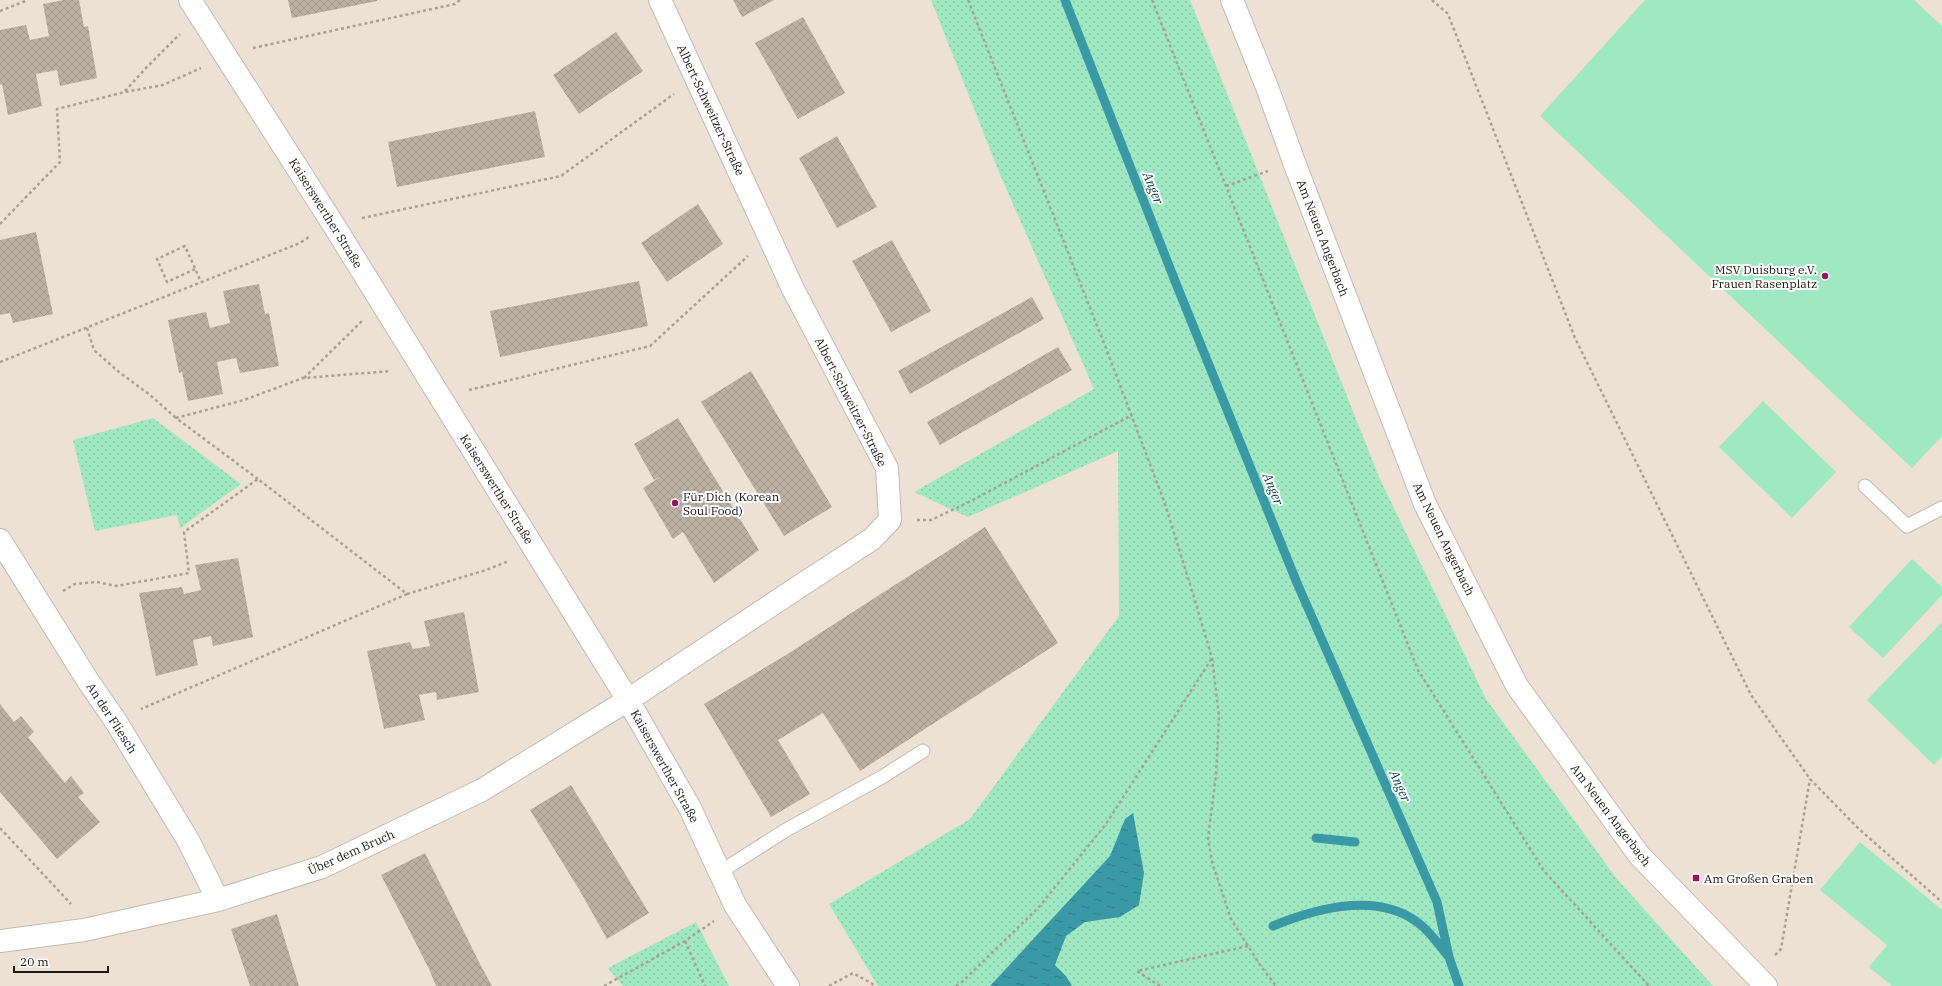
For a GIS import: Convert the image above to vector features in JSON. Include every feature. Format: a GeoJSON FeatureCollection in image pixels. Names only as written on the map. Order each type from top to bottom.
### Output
{"type":"FeatureCollection","features":[{"type":"Feature","properties":{"kind":"street","name":"Albert-Schweitzer-Straße"},"geometry":{"type":"LineString","coordinates":[[660,0],[793,289],[887,468],[890,520]]}},
{"type":"Feature","properties":{"kind":"street","name":"Am Neuen Angerbach"},"geometry":{"type":"LineString","coordinates":[[1232,0],[1267,87],[1294,162],[1425,504],[1517,686],[1639,855],[1759,980]]}},
{"type":"Feature","properties":{"kind":"street","name":"Kaiserswerther Straße"},"geometry":{"type":"LineString","coordinates":[[196,8],[333,224],[628,700],[690,808],[735,905],[788,986]]}},
{"type":"Feature","properties":{"kind":"street"},"geometry":{"type":"LineString","coordinates":[[628,700],[872,538],[890,520]]}},
{"type":"Feature","properties":{"kind":"street","name":"An der Fliesch"},"geometry":{"type":"LineString","coordinates":[[0,540],[42,604],[88,681],[115,720],[188,840],[218,900]]}},
{"type":"Feature","properties":{"kind":"street","name":"Über dem Bruch"},"geometry":{"type":"LineString","coordinates":[[0,941],[84,930],[218,900],[322,867],[482,790],[628,700]]}},
{"type":"Feature","properties":{"kind":"lane"},"geometry":{"type":"LineString","coordinates":[[1865,486],[1907,526],[1942,508]]}},
{"type":"Feature","properties":{"kind":"lane"},"geometry":{"type":"LineString","coordinates":[[720,872],[786,830],[882,777],[923,751]]}},
{"type":"Feature","properties":{"kind":"path"},"geometry":{"type":"LineString","coordinates":[[0,11],[28,0]]}},
{"type":"Feature","properties":{"kind":"path"},"geometry":{"type":"LineString","coordinates":[[0,224],[60,162],[57,109],[125,92],[163,85],[226,55],[455,4],[460,0]]}},
{"type":"Feature","properties":{"kind":"path"},"geometry":{"type":"LineString","coordinates":[[968,0],[1028,148],[1164,501],[1212,658],[1218,716],[1216,775],[1208,838],[1212,862],[1231,919],[1276,986]]}},
{"type":"Feature","properties":{"kind":"path"},"geometry":{"type":"LineString","coordinates":[[1152,0],[1418,670],[1544,871],[1648,986]]}},
{"type":"Feature","properties":{"kind":"path"},"geometry":{"type":"LineString","coordinates":[[1432,0],[1448,14],[1575,338],[1751,695],[1810,780],[1865,834],[1942,902]]}},
{"type":"Feature","properties":{"kind":"path"},"geometry":{"type":"LineString","coordinates":[[125,92],[196,8]]}},
{"type":"Feature","properties":{"kind":"path"},"geometry":{"type":"LineString","coordinates":[[0,362],[300,243],[333,224],[561,176],[696,78]]}},
{"type":"Feature","properties":{"kind":"path"},"geometry":{"type":"LineString","coordinates":[[1226,186],[1294,162]]}},
{"type":"Feature","properties":{"kind":"path"},"geometry":{"type":"LineString","coordinates":[[440,397],[650,346],[768,236]]}},
{"type":"Feature","properties":{"kind":"path"},"geometry":{"type":"LineString","coordinates":[[195,270],[167,282],[157,259],[185,246],[201,282]]}},
{"type":"Feature","properties":{"kind":"path"},"geometry":{"type":"LineString","coordinates":[[303,378],[382,303]]}},
{"type":"Feature","properties":{"kind":"path"},"geometry":{"type":"LineString","coordinates":[[87,328],[94,350],[119,372],[150,395],[176,418],[407,594]]}},
{"type":"Feature","properties":{"kind":"path"},"geometry":{"type":"LineString","coordinates":[[176,418],[244,400],[303,378],[422,368]]}},
{"type":"Feature","properties":{"kind":"path"},"geometry":{"type":"LineString","coordinates":[[890,520],[931,520],[967,503],[1132,415]]}},
{"type":"Feature","properties":{"kind":"path"},"geometry":{"type":"LineString","coordinates":[[42,604],[75,584],[97,582],[116,586],[189,573],[184,532],[258,479]]}},
{"type":"Feature","properties":{"kind":"path"},"geometry":{"type":"LineString","coordinates":[[115,720],[407,594],[486,570],[536,551]]}},
{"type":"Feature","properties":{"kind":"path"},"geometry":{"type":"LineString","coordinates":[[956,986],[963,981],[1039,907],[1106,824],[1212,658]]}},
{"type":"Feature","properties":{"kind":"path"},"geometry":{"type":"LineString","coordinates":[[1759,980],[1781,949],[1810,780]]}},
{"type":"Feature","properties":{"kind":"path"},"geometry":{"type":"LineString","coordinates":[[0,828],[70,901],[84,930]]}},
{"type":"Feature","properties":{"kind":"path"},"geometry":{"type":"LineString","coordinates":[[604,986],[701,932],[735,905]]}},
{"type":"Feature","properties":{"kind":"path"},"geometry":{"type":"LineString","coordinates":[[685,940],[705,986]]}},
{"type":"Feature","properties":{"kind":"path"},"geometry":{"type":"LineString","coordinates":[[1160,986],[1137,971],[1248,946]]}},
{"type":"Feature","properties":{"kind":"path"},"geometry":{"type":"LineString","coordinates":[[829,986],[853,973],[876,986]]}},
{"type":"Feature","properties":{"kind":"green space"},"geometry":{"type":"Polygon","coordinates":[[[931,0],[1190,0],[1379,477],[1486,699],[1617,879],[1713,986],[878,986],[829,904],[970,819],[1119,616],[1118,451],[968,517],[914,492],[1094,389],[999,172],[931,0]]]}},
{"type":"Feature","properties":{"kind":"green space","name":"MSV Duisburg e.V. Frauen Rasenplatz"},"geometry":{"type":"Polygon","coordinates":[[[1645,0],[1914,0],[1942,26],[1942,436],[1912,468],[1540,116],[1645,0]]]}},
{"type":"Feature","properties":{"kind":"green space"},"geometry":{"type":"Polygon","coordinates":[[[1763,401],[1836,472],[1792,518],[1719,447],[1763,401]]]}},
{"type":"Feature","properties":{"kind":"green space"},"geometry":{"type":"Polygon","coordinates":[[[153,418],[241,484],[180,528],[177,515],[95,531],[73,440],[153,418]]]}},
{"type":"Feature","properties":{"kind":"green space"},"geometry":{"type":"Polygon","coordinates":[[[1912,559],[1942,587],[1942,595],[1883,658],[1849,627],[1912,559]]]}},
{"type":"Feature","properties":{"kind":"green space"},"geometry":{"type":"Polygon","coordinates":[[[1942,622],[1942,756],[1934,765],[1867,700],[1942,622]]]}},
{"type":"Feature","properties":{"kind":"green space"},"geometry":{"type":"Polygon","coordinates":[[[1860,842],[1942,910],[1942,986],[1892,986],[1869,967],[1887,945],[1820,890],[1860,842]]]}},
{"type":"Feature","properties":{"kind":"green space"},"geometry":{"type":"Polygon","coordinates":[[[696,922],[729,986],[623,986],[608,968],[696,922]]]}},
{"type":"Feature","properties":{"kind":"water"},"geometry":{"type":"Polygon","coordinates":[[[1133,813],[1144,873],[1139,905],[1120,917],[1085,922],[1066,936],[1055,965],[1066,976],[1072,986],[990,986],[1110,856],[1125,819],[1133,813]]]}},
{"type":"Feature","properties":{"kind":"building"},"geometry":{"type":"Polygon","coordinates":[[[64,0],[79,0],[84,27],[88,26],[97,78],[60,86],[57,70],[36,74],[42,106],[8,115],[2,84],[0,85],[0,30],[26,25],[30,40],[49,36],[43,4],[64,0]]]}},
{"type":"Feature","properties":{"kind":"building"},"geometry":{"type":"Polygon","coordinates":[[[288,0],[377,0],[377,1],[292,18],[288,0]]]}},
{"type":"Feature","properties":{"kind":"building"},"geometry":{"type":"Polygon","coordinates":[[[733,0],[774,0],[742,17],[733,0]]]}},
{"type":"Feature","properties":{"kind":"building"},"geometry":{"type":"Polygon","coordinates":[[[803,17],[845,93],[798,119],[755,43],[803,17]]]}},
{"type":"Feature","properties":{"kind":"building"},"geometry":{"type":"Polygon","coordinates":[[[616,32],[643,71],[579,114],[553,75],[616,32]]]}},
{"type":"Feature","properties":{"kind":"building"},"geometry":{"type":"Polygon","coordinates":[[[535,111],[545,157],[397,187],[388,142],[535,111]]]}},
{"type":"Feature","properties":{"kind":"building"},"geometry":{"type":"Polygon","coordinates":[[[837,136],[877,207],[837,228],[799,158],[837,136]]]}},
{"type":"Feature","properties":{"kind":"building"},"geometry":{"type":"Polygon","coordinates":[[[698,204],[723,244],[667,282],[641,243],[698,204]]]}},
{"type":"Feature","properties":{"kind":"building"},"geometry":{"type":"Polygon","coordinates":[[[36,232],[53,314],[13,323],[10,313],[0,315],[0,240],[36,232]]]}},
{"type":"Feature","properties":{"kind":"building"},"geometry":{"type":"Polygon","coordinates":[[[892,240],[931,311],[891,332],[852,261],[892,240]]]}},
{"type":"Feature","properties":{"kind":"building"},"geometry":{"type":"Polygon","coordinates":[[[639,281],[648,326],[500,357],[490,311],[639,281]]]}},
{"type":"Feature","properties":{"kind":"building"},"geometry":{"type":"Polygon","coordinates":[[[259,284],[265,314],[269,313],[279,366],[240,373],[236,358],[217,362],[223,394],[188,401],[182,372],[179,373],[168,320],[206,312],[210,328],[230,323],[223,291],[259,284]]]}},
{"type":"Feature","properties":{"kind":"building"},"geometry":{"type":"Polygon","coordinates":[[[1032,297],[1044,319],[910,394],[898,371],[1032,297]]]}},
{"type":"Feature","properties":{"kind":"building"},"geometry":{"type":"Polygon","coordinates":[[[1058,347],[1072,370],[940,445],[927,422],[1058,347]]]}},
{"type":"Feature","properties":{"kind":"building"},"geometry":{"type":"Polygon","coordinates":[[[751,371],[832,507],[784,536],[701,402],[751,371]]]}},
{"type":"Feature","properties":{"kind":"building"},"geometry":{"type":"Polygon","coordinates":[[[678,418],[759,550],[714,583],[683,532],[673,539],[643,488],[662,476],[654,480],[634,444],[678,418]]]}},
{"type":"Feature","properties":{"kind":"building"},"geometry":{"type":"Polygon","coordinates":[[[985,527],[1058,643],[860,771],[823,713],[778,740],[810,794],[771,817],[704,704],[786,655],[985,527]]]}},
{"type":"Feature","properties":{"kind":"building"},"geometry":{"type":"Polygon","coordinates":[[[238,558],[253,637],[213,646],[211,636],[193,640],[198,665],[156,676],[139,593],[182,587],[184,594],[201,590],[195,565],[238,558]]]}},
{"type":"Feature","properties":{"kind":"building"},"geometry":{"type":"Polygon","coordinates":[[[464,612],[479,692],[437,700],[436,692],[419,695],[425,720],[384,729],[367,651],[410,642],[413,649],[430,646],[424,621],[464,612]]]}},
{"type":"Feature","properties":{"kind":"building"},"geometry":{"type":"Polygon","coordinates":[[[0,704],[14,722],[21,716],[34,732],[28,737],[65,783],[71,776],[84,793],[78,797],[100,822],[57,859],[0,792],[0,704]]]}},
{"type":"Feature","properties":{"kind":"building"},"geometry":{"type":"Polygon","coordinates":[[[571,785],[649,913],[607,939],[580,891],[530,810],[571,785]]]}},
{"type":"Feature","properties":{"kind":"building"},"geometry":{"type":"Polygon","coordinates":[[[425,853],[492,986],[436,986],[429,969],[381,875],[425,853]]]}},
{"type":"Feature","properties":{"kind":"building"},"geometry":{"type":"Polygon","coordinates":[[[277,914],[299,986],[250,986],[231,929],[277,914]]]}},
{"type":"Feature","properties":{"kind":"waterway","name":"Anger"},"geometry":{"type":"LineString","coordinates":[[1065,0],[1175,281],[1297,583],[1437,902],[1449,957],[1459,986]]}},
{"type":"Feature","properties":{"kind":"waterway"},"geometry":{"type":"LineString","coordinates":[[1316,838],[1355,842]]}},
{"type":"Feature","properties":{"kind":"waterway"},"geometry":{"type":"LineString","coordinates":[[1273,926],[1290,919],[1327,909],[1365,905],[1383,907],[1401,913],[1421,925],[1434,938],[1448,956]]}},
{"type":"Feature","properties":{"kind":"place","name":"MSV Duisburg e.V. Frauen Rasenplatz"},"geometry":{"type":"Point","coordinates":[1825,276]}},
{"type":"Feature","properties":{"kind":"place","name":"Für Dich (Korean Soul Food)"},"geometry":{"type":"Point","coordinates":[675,503]}},
{"type":"Feature","properties":{"kind":"place","name":"Am Großen Graben"},"geometry":{"type":"Point","coordinates":[1696,878]}}]}
